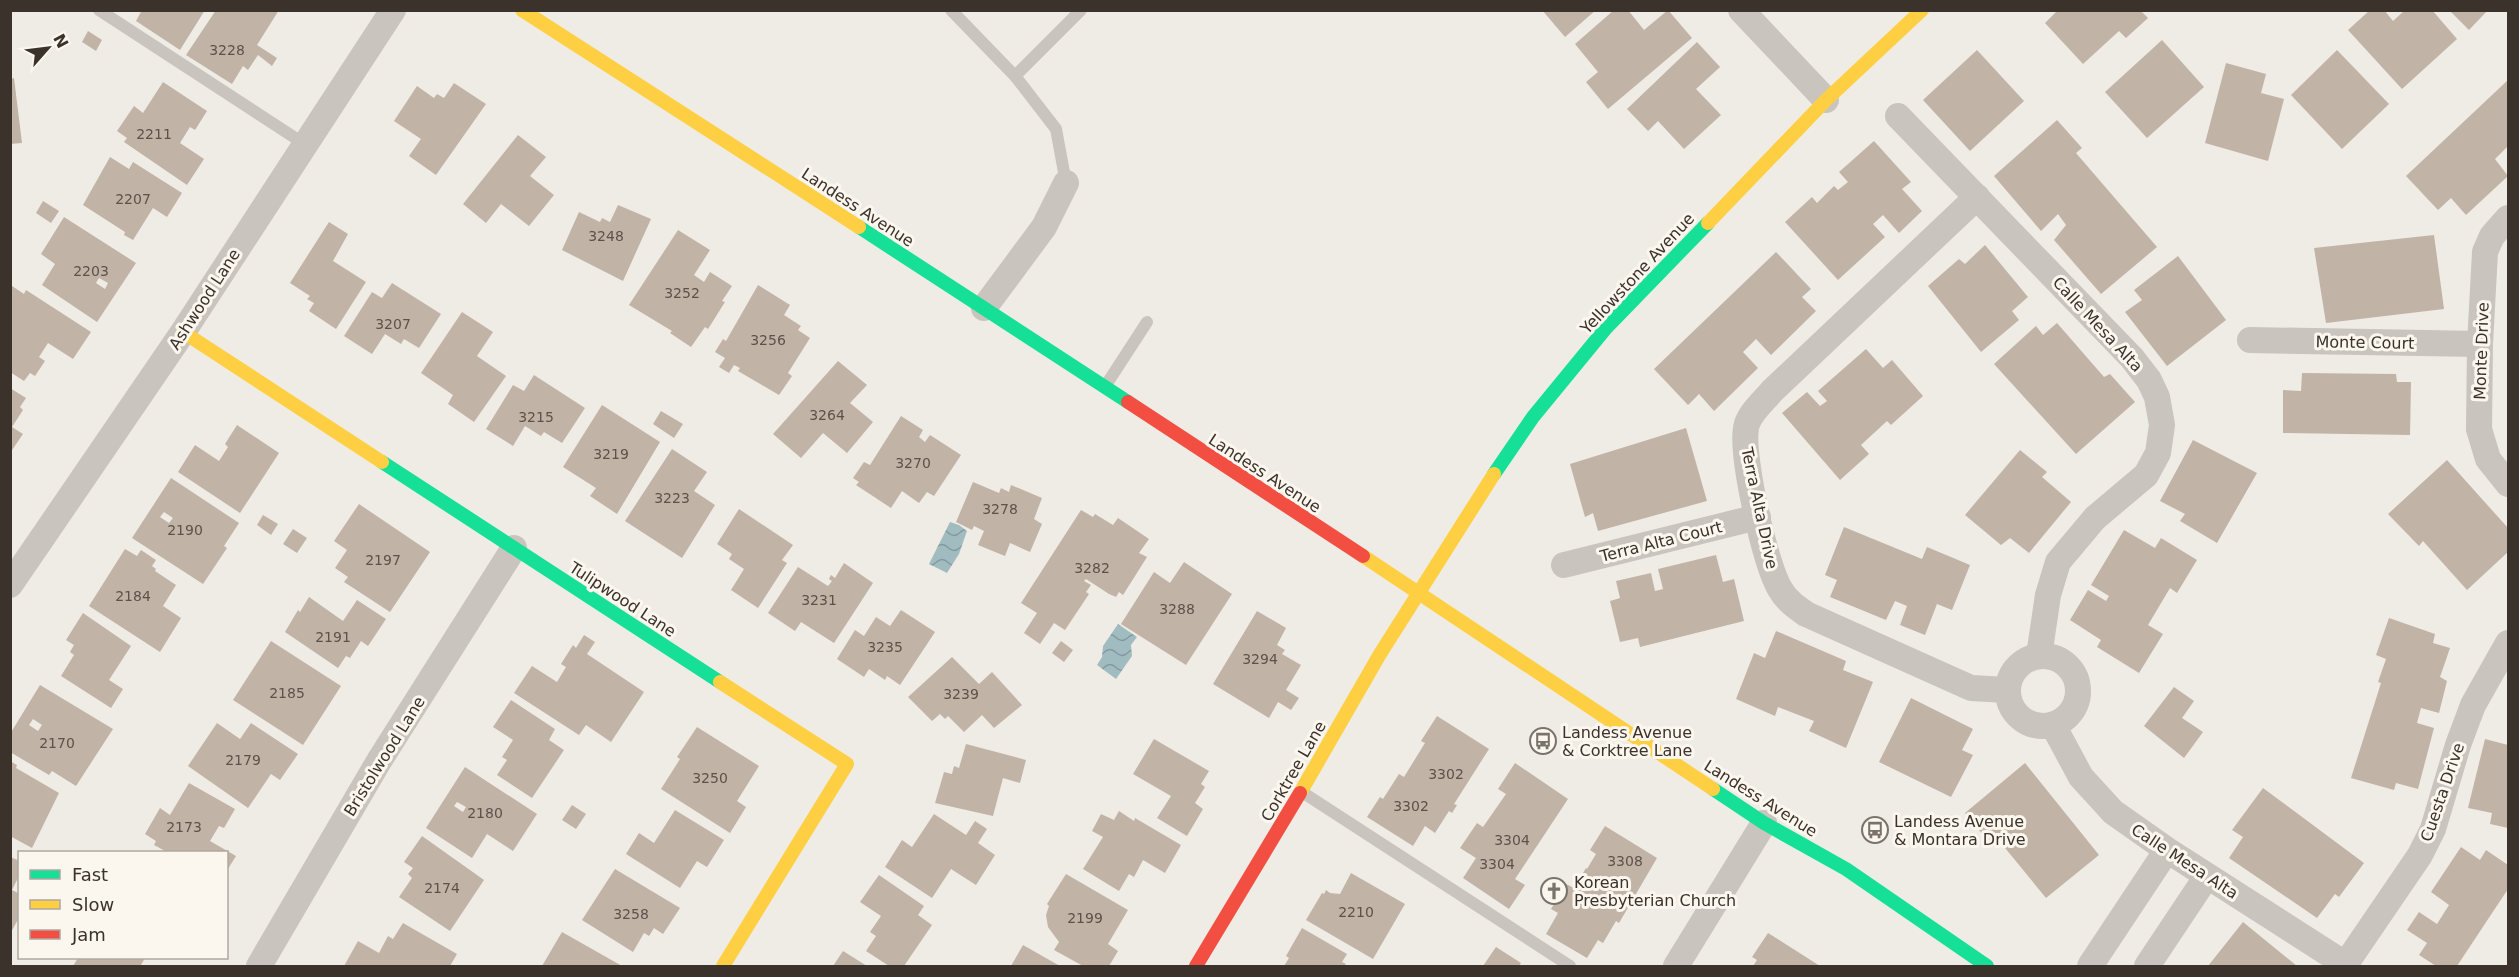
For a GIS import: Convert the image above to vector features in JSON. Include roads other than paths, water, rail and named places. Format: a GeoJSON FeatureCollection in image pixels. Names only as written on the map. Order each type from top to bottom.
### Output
{"type":"FeatureCollection","features":[{"type":"Feature","properties":{"kind":"street","name":"Ashwood Lane"},"geometry":{"type":"LineString","coordinates":[[10,585],[183,332],[393,10]]}},
{"type":"Feature","properties":{"kind":"street","name":"Landess Avenue"},"geometry":{"type":"LineString","coordinates":[[522,10],[984,308],[1419,593],[1764,823],[1846,869],[1987,966]]}},
{"type":"Feature","properties":{"kind":"street"},"geometry":{"type":"LineString","coordinates":[[1741,10],[1826,100]]}},
{"type":"Feature","properties":{"kind":"street","name":"Yellowstone Avenue"},"geometry":{"type":"LineString","coordinates":[[1419,593],[1484,489],[1527,426],[1599,337],[1826,100],[1922,10]]}},
{"type":"Feature","properties":{"kind":"street","name":"Calle Mesa Alta"},"geometry":{"type":"LineString","coordinates":[[1898,116],[2132,358],[2149,380],[2157,397],[2162,425],[2158,453],[2146,475],[2095,518],[2058,562],[2048,595],[2039,656]]}},
{"type":"Feature","properties":{"kind":"street"},"geometry":{"type":"LineString","coordinates":[[984,308],[1044,227],[1066,183]]}},
{"type":"Feature","properties":{"kind":"street","name":"Terra Alta Drive"},"geometry":{"type":"LineString","coordinates":[[1977,197],[1772,391],[1756,409],[1746,426],[1744,450],[1771,570],[1780,590],[1791,603],[1806,614],[1971,688],[2007,690]]}},
{"type":"Feature","properties":{"kind":"street","name":"Monte Drive"},"geometry":{"type":"LineString","coordinates":[[2508,218],[2492,236],[2486,252],[2480,344],[2479,429],[2488,459],[2508,484]]}},
{"type":"Feature","properties":{"kind":"street","name":"Tulipwood Lane"},"geometry":{"type":"LineString","coordinates":[[183,332],[847,764],[723,966]]}},
{"type":"Feature","properties":{"kind":"street","name":"Monte Court"},"geometry":{"type":"LineString","coordinates":[[2250,340],[2480,344]]}},
{"type":"Feature","properties":{"kind":"street","name":"Terra Alta Court"},"geometry":{"type":"LineString","coordinates":[[1564,565],[1758,517]]}},
{"type":"Feature","properties":{"kind":"street","name":"Bristolwood Lane"},"geometry":{"type":"LineString","coordinates":[[259,966],[379,762],[514,548]]}},
{"type":"Feature","properties":{"kind":"street","name":"Corktree Lane"},"geometry":{"type":"LineString","coordinates":[[1196,966],[1380,654],[1419,593]]}},
{"type":"Feature","properties":{"kind":"street","name":"Cuesta Drive"},"geometry":{"type":"LineString","coordinates":[[2346,966],[2420,855],[2433,829],[2458,745],[2473,705],[2508,644]]}},
{"type":"Feature","properties":{"kind":"street"},"geometry":{"type":"LineString","coordinates":[[2039,656],[2056,658],[2070,669],[2078,684],[2077,702],[2068,717],[2053,725],[2036,726],[2021,720],[2011,706],[2007,690],[2016,667],[2039,656]]}},
{"type":"Feature","properties":{"kind":"street","name":"Calle Mesa Alta"},"geometry":{"type":"LineString","coordinates":[[2053,725],[2081,777],[2113,812],[2167,850],[2346,966]]}},
{"type":"Feature","properties":{"kind":"street"},"geometry":{"type":"LineString","coordinates":[[1676,966],[1764,823]]}},
{"type":"Feature","properties":{"kind":"street"},"geometry":{"type":"LineString","coordinates":[[2090,966],[2167,850]]}},
{"type":"Feature","properties":{"kind":"street"},"geometry":{"type":"LineString","coordinates":[[2147,966],[2207,876]]}},
{"type":"Feature","properties":{"kind":"lane"},"geometry":{"type":"LineString","coordinates":[[99,10],[306,145]]}},
{"type":"Feature","properties":{"kind":"lane"},"geometry":{"type":"LineString","coordinates":[[951,10],[1015,76],[1056,129],[1066,183]]}},
{"type":"Feature","properties":{"kind":"lane"},"geometry":{"type":"LineString","coordinates":[[1015,76],[1081,10]]}},
{"type":"Feature","properties":{"kind":"lane"},"geometry":{"type":"LineString","coordinates":[[1104,388],[1147,322]]}},
{"type":"Feature","properties":{"kind":"lane"},"geometry":{"type":"LineString","coordinates":[[1301,791],[1570,966]]}},
{"type":"Feature","properties":{"kind":"water"},"geometry":{"type":"Polygon","coordinates":[[[950,522],[967,531],[959,554],[947,573],[929,564],[950,522]]]}},
{"type":"Feature","properties":{"kind":"water"},"geometry":{"type":"Polygon","coordinates":[[[1118,624],[1137,637],[1131,645],[1132,656],[1116,679],[1097,665],[1102,657],[1103,646],[1118,624]]]}},
{"type":"Feature","properties":{"kind":"place","name":"Landess Avenue & Corktree Lane"},"geometry":{"type":"Point","coordinates":[1543,741]}},
{"type":"Feature","properties":{"kind":"place","name":"Landess Avenue & Montara Drive"},"geometry":{"type":"Point","coordinates":[1875,830]}},
{"type":"Feature","properties":{"kind":"place","name":"Korean Presbyterian Church"},"geometry":{"type":"Point","coordinates":[1554,891]}}]}
